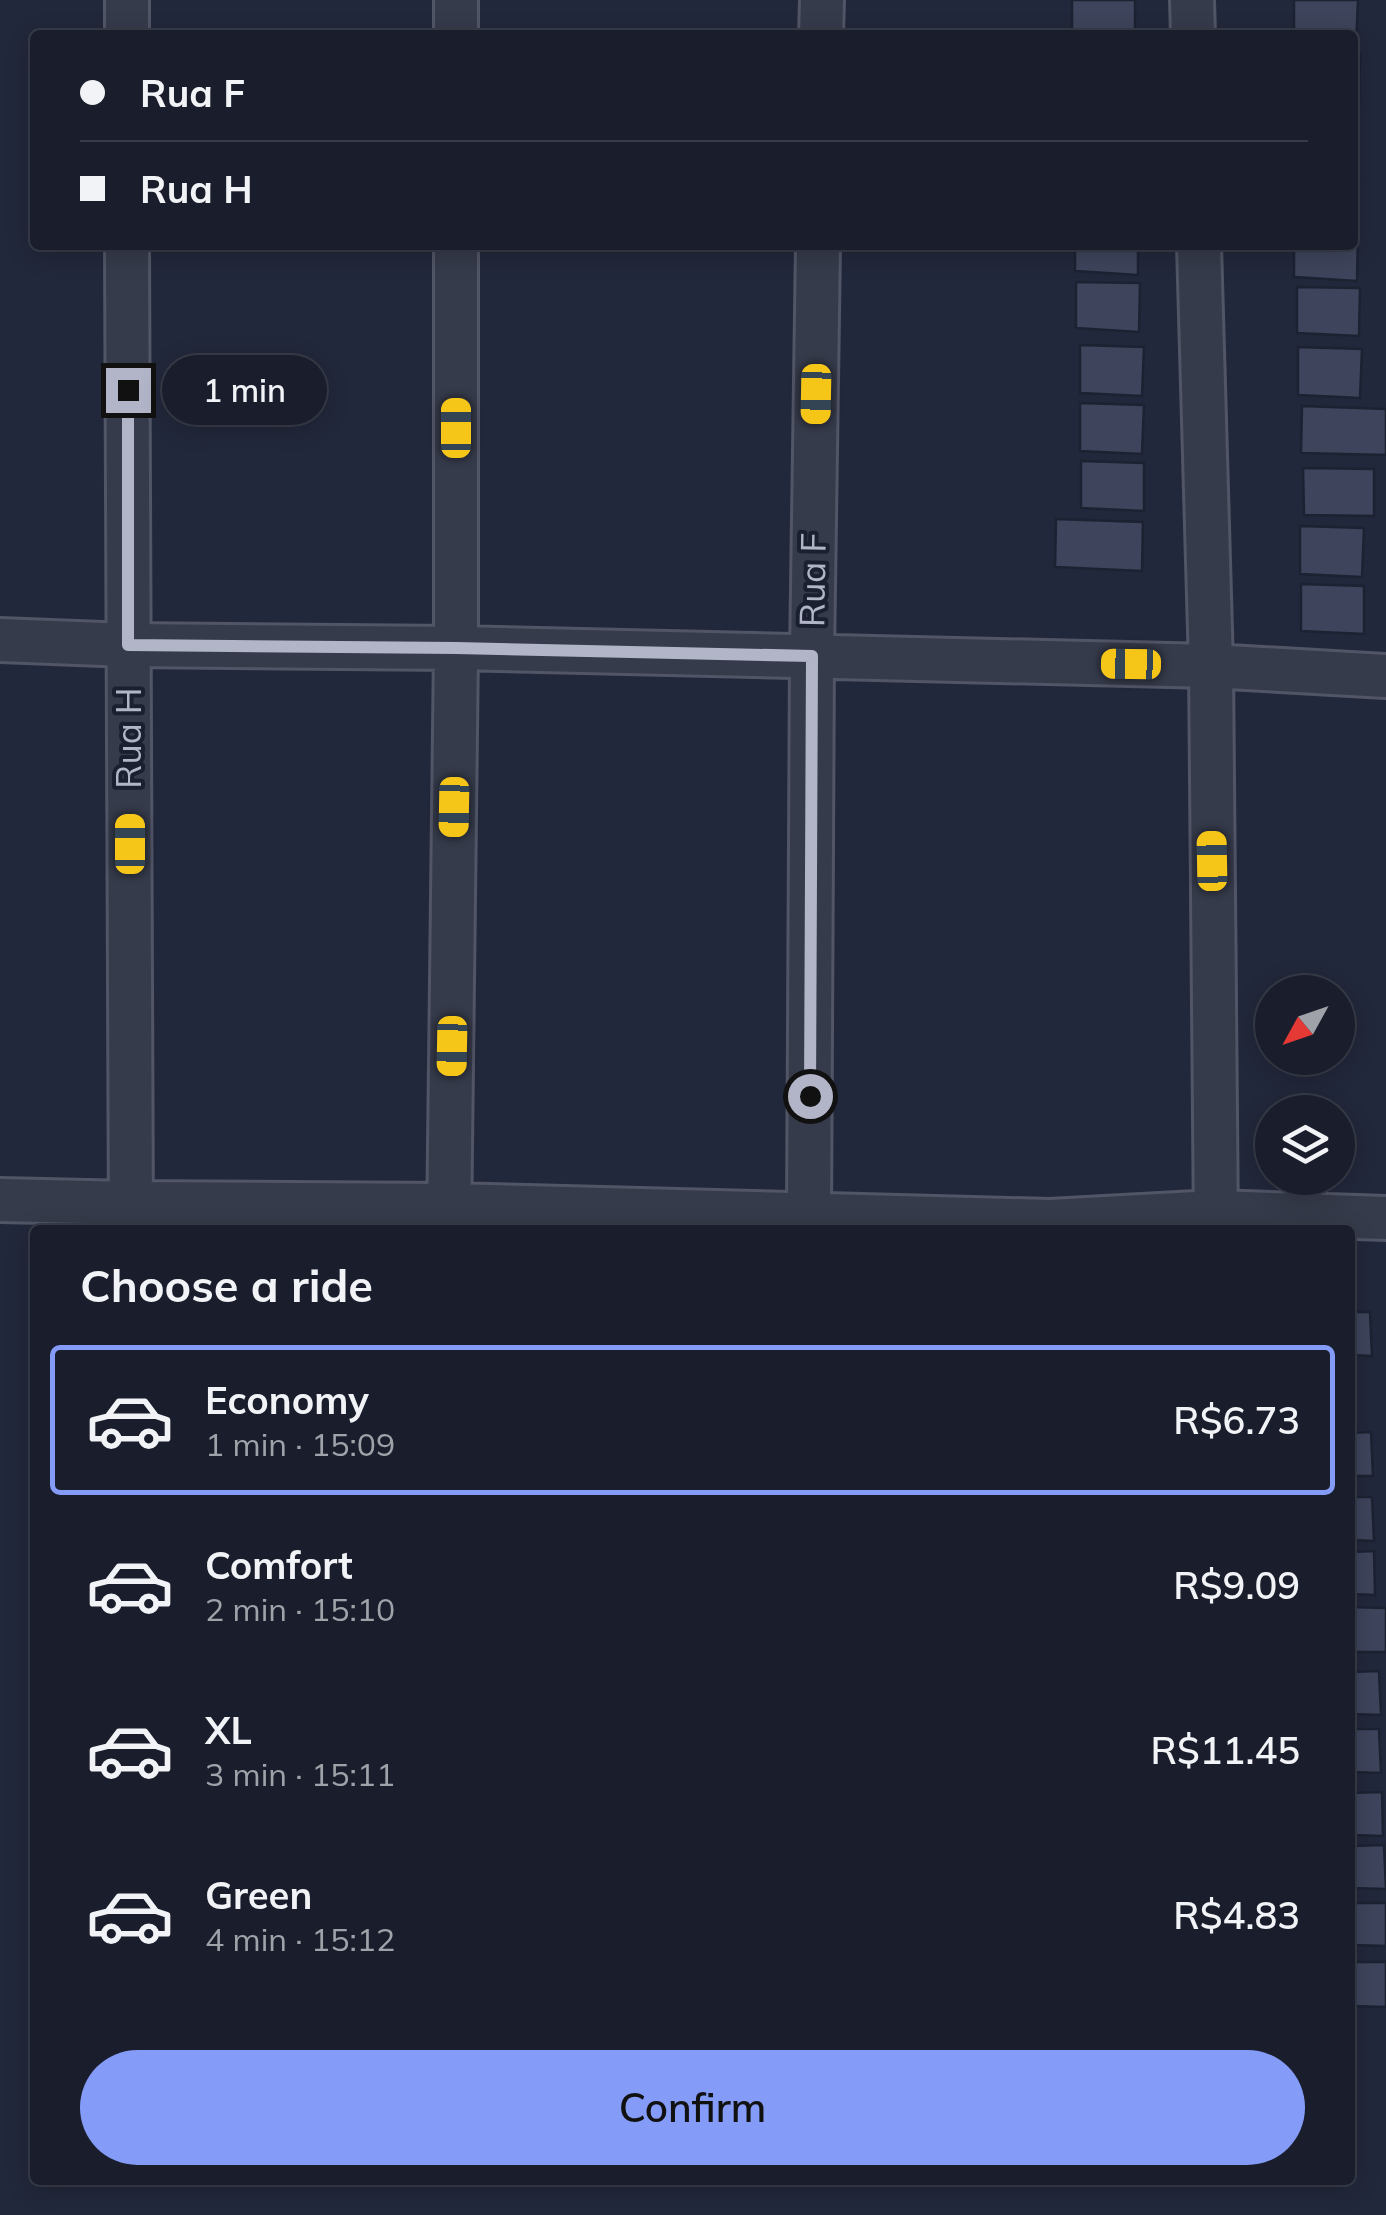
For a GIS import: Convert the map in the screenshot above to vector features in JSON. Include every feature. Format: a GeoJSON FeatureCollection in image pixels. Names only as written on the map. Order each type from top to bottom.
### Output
{"type":"FeatureCollection","features":[{"type":"Feature","properties":{"kind":"street"},"geometry":{"type":"LineString","coordinates":[[126,0],[127,30]]}},
{"type":"Feature","properties":{"kind":"street"},"geometry":{"type":"LineString","coordinates":[[456,0],[456,30]]}},
{"type":"Feature","properties":{"kind":"street"},"geometry":{"type":"LineString","coordinates":[[821,30],[822,0]]}},
{"type":"Feature","properties":{"kind":"street"},"geometry":{"type":"LineString","coordinates":[[1192,0],[1194,30]]}},
{"type":"Feature","properties":{"kind":"street","name":"Rua H"},"geometry":{"type":"LineString","coordinates":[[127,250],[131,1216]]}},
{"type":"Feature","properties":{"kind":"street"},"geometry":{"type":"LineString","coordinates":[[450,1217],[456,250]]}},
{"type":"Feature","properties":{"kind":"street","name":"Rua F"},"geometry":{"type":"LineString","coordinates":[[809,1216],[818,250]]}},
{"type":"Feature","properties":{"kind":"street"},"geometry":{"type":"LineString","coordinates":[[1199,250],[1211,666],[1215,1221]]}},
{"type":"Feature","properties":{"kind":"street"},"geometry":{"type":"LineString","coordinates":[[0,640],[1211,666],[1386,676]]}},
{"type":"Feature","properties":{"kind":"street"},"geometry":{"type":"LineString","coordinates":[[0,1200],[131,1216],[809,1216],[1050,1221],[1386,1218]]}},
{"type":"Feature","properties":{"kind":"building"},"geometry":{"type":"Polygon","coordinates":[[[1072,0],[1135,0],[1135,30],[1072,30],[1072,0]]]}},
{"type":"Feature","properties":{"kind":"building"},"geometry":{"type":"Polygon","coordinates":[[[1294,0],[1358,0],[1357,30],[1294,30],[1294,0]]]}},
{"type":"Feature","properties":{"kind":"building"},"geometry":{"type":"Polygon","coordinates":[[[1358,55],[1360,55],[1359,104],[1358,55]]]}},
{"type":"Feature","properties":{"kind":"building"},"geometry":{"type":"Polygon","coordinates":[[[1075,250],[1138,250],[1138,275],[1075,271],[1075,250]]]}},
{"type":"Feature","properties":{"kind":"building"},"geometry":{"type":"Polygon","coordinates":[[[1294,250],[1358,250],[1357,281],[1294,277],[1294,250]]]}},
{"type":"Feature","properties":{"kind":"building"},"geometry":{"type":"Polygon","coordinates":[[[1076,282],[1140,283],[1139,332],[1076,328],[1076,282]]]}},
{"type":"Feature","properties":{"kind":"building"},"geometry":{"type":"Polygon","coordinates":[[[1297,287],[1360,288],[1359,336],[1297,333],[1297,287]]]}},
{"type":"Feature","properties":{"kind":"building"},"geometry":{"type":"Polygon","coordinates":[[[1080,345],[1144,347],[1142,396],[1080,393],[1080,345]]]}},
{"type":"Feature","properties":{"kind":"building"},"geometry":{"type":"Polygon","coordinates":[[[1298,347],[1362,349],[1360,398],[1298,395],[1298,347]]]}},
{"type":"Feature","properties":{"kind":"building"},"geometry":{"type":"Polygon","coordinates":[[[1080,403],[1144,405],[1142,454],[1080,451],[1080,403]]]}},
{"type":"Feature","properties":{"kind":"building"},"geometry":{"type":"Polygon","coordinates":[[[1302,406],[1386,409],[1386,455],[1301,453],[1302,406]]]}},
{"type":"Feature","properties":{"kind":"building"},"geometry":{"type":"Polygon","coordinates":[[[1081,461],[1144,463],[1144,511],[1081,508],[1081,461]]]}},
{"type":"Feature","properties":{"kind":"building"},"geometry":{"type":"Polygon","coordinates":[[[1303,468],[1374,469],[1374,516],[1304,515],[1303,468]]]}},
{"type":"Feature","properties":{"kind":"building"},"geometry":{"type":"Polygon","coordinates":[[[1056,519],[1143,522],[1142,571],[1055,567],[1056,519]]]}},
{"type":"Feature","properties":{"kind":"building"},"geometry":{"type":"Polygon","coordinates":[[[1300,526],[1364,528],[1362,577],[1300,574],[1300,526]]]}},
{"type":"Feature","properties":{"kind":"building"},"geometry":{"type":"Polygon","coordinates":[[[1301,584],[1364,586],[1364,634],[1301,631],[1301,584]]]}},
{"type":"Feature","properties":{"kind":"building"},"geometry":{"type":"Polygon","coordinates":[[[1355,1312],[1370,1312],[1372,1356],[1355,1355],[1355,1312]]]}},
{"type":"Feature","properties":{"kind":"building"},"geometry":{"type":"Polygon","coordinates":[[[1371,1432],[1373,1476],[1355,1476],[1355,1433],[1371,1432]]]}},
{"type":"Feature","properties":{"kind":"building"},"geometry":{"type":"Polygon","coordinates":[[[1355,1497],[1372,1497],[1374,1541],[1355,1540],[1355,1497]]]}},
{"type":"Feature","properties":{"kind":"building"},"geometry":{"type":"Polygon","coordinates":[[[1374,1551],[1375,1595],[1355,1594],[1355,1552],[1374,1551]]]}},
{"type":"Feature","properties":{"kind":"building"},"geometry":{"type":"Polygon","coordinates":[[[1355,1607],[1386,1608],[1386,1652],[1355,1652],[1355,1607]]]}},
{"type":"Feature","properties":{"kind":"building"},"geometry":{"type":"Polygon","coordinates":[[[1379,1671],[1381,1715],[1355,1714],[1355,1672],[1379,1671]]]}},
{"type":"Feature","properties":{"kind":"building"},"geometry":{"type":"Polygon","coordinates":[[[1355,1729],[1379,1729],[1381,1773],[1355,1772],[1355,1729]]]}},
{"type":"Feature","properties":{"kind":"building"},"geometry":{"type":"Polygon","coordinates":[[[1382,1792],[1383,1836],[1355,1835],[1355,1793],[1382,1792]]]}},
{"type":"Feature","properties":{"kind":"building"},"geometry":{"type":"Polygon","coordinates":[[[1384,1845],[1386,1889],[1355,1888],[1355,1846],[1384,1845]]]}},
{"type":"Feature","properties":{"kind":"building"},"geometry":{"type":"Polygon","coordinates":[[[1355,1903],[1386,1903],[1386,1946],[1355,1945],[1355,1903]]]}},
{"type":"Feature","properties":{"kind":"building"},"geometry":{"type":"Polygon","coordinates":[[[1355,1962],[1386,1962],[1386,2007],[1355,2006],[1355,1962]]]}},
{"type":"Feature","properties":{"kind":"route"},"geometry":{"type":"LineString","coordinates":[[128,390],[128,645],[812,656],[810,1096]]}}]}
